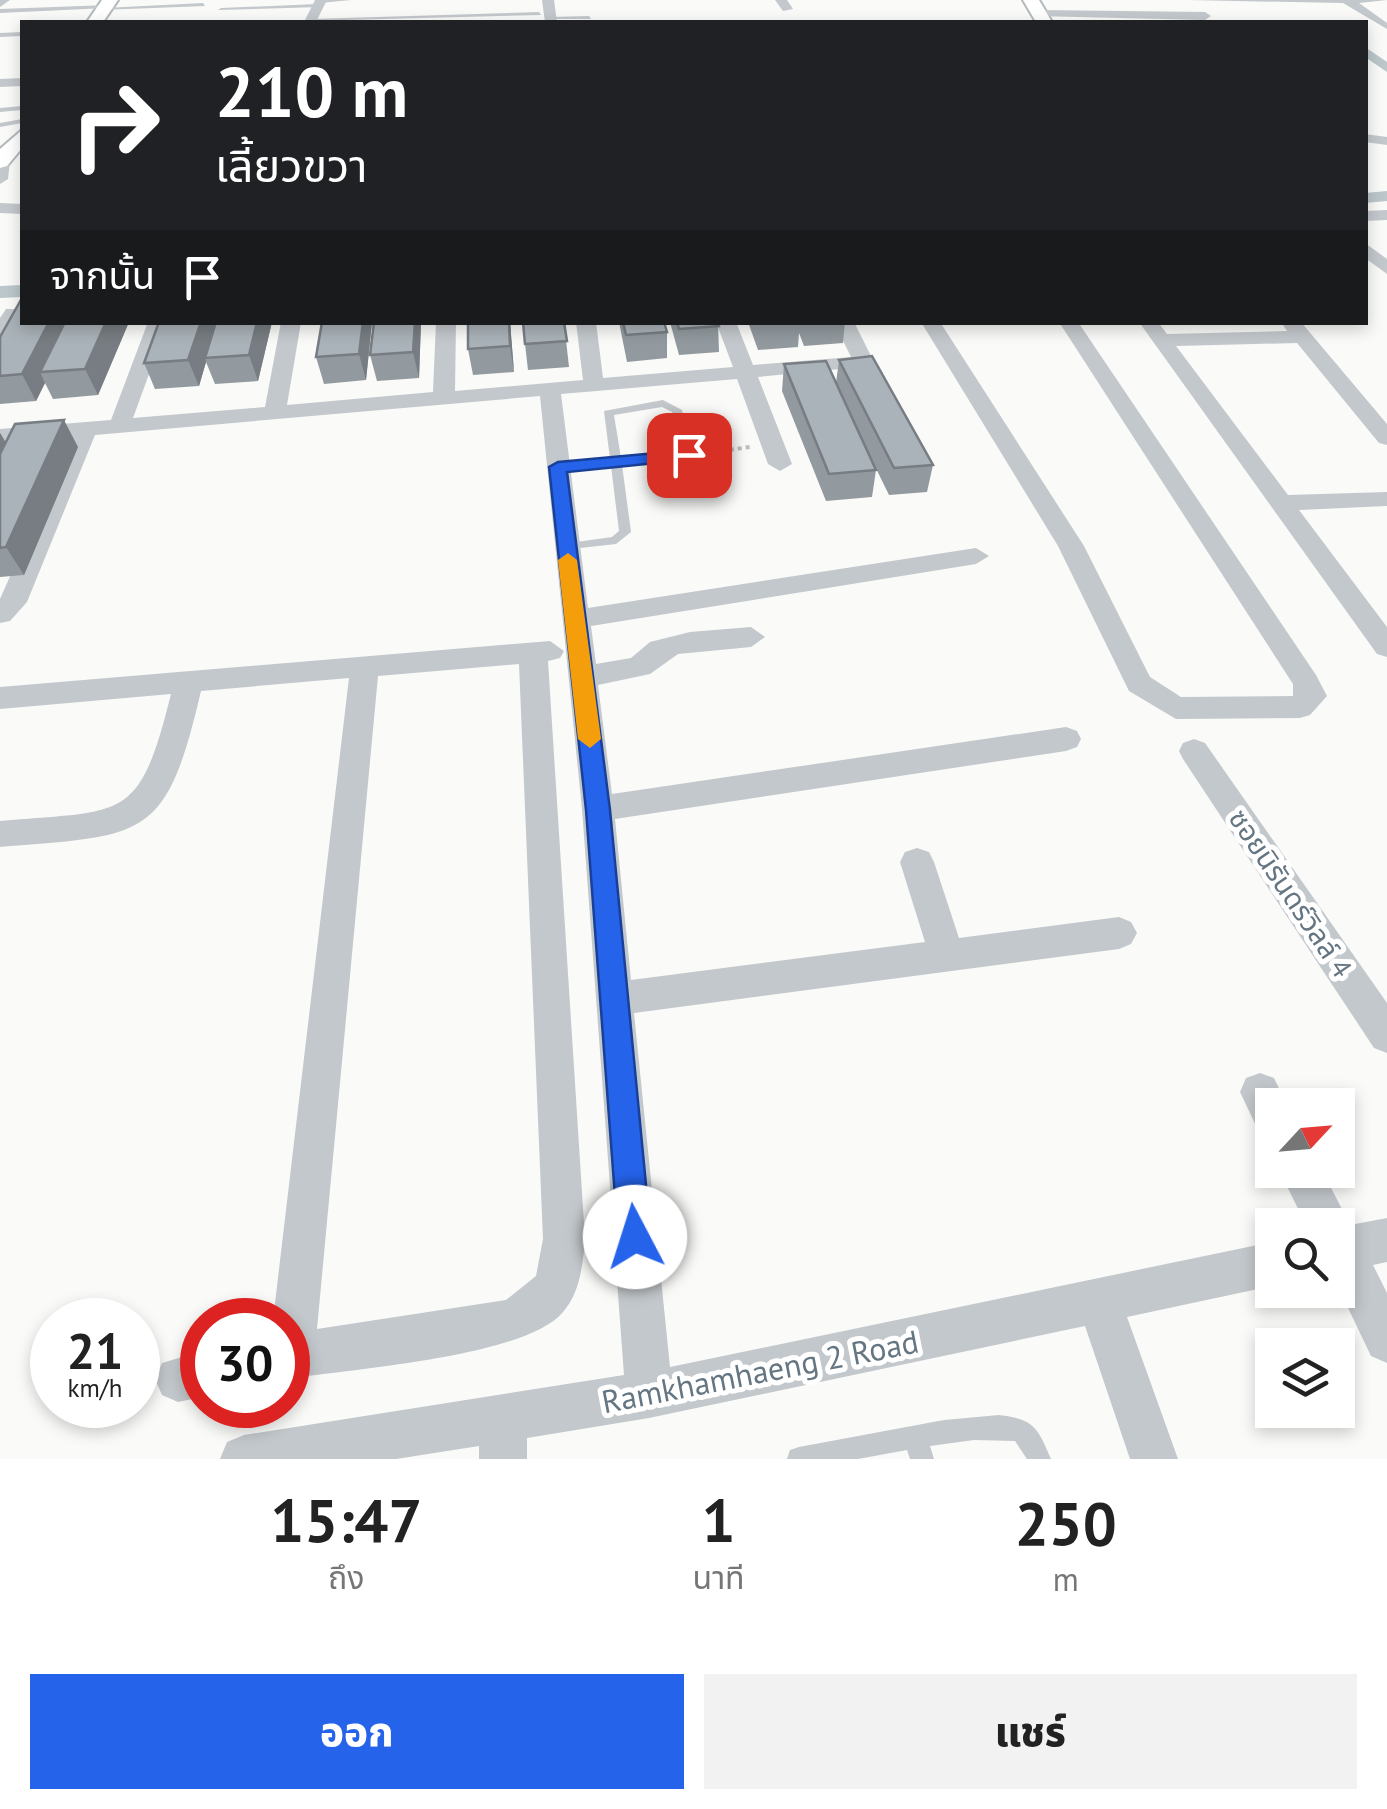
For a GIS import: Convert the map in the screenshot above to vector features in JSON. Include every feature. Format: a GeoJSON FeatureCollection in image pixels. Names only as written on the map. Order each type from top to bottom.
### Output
{"type":"FeatureCollection","features":[{"type":"Feature","properties":{"kind":"street"},"geometry":{"type":"LineString","coordinates":[[547,19],[548,0]]}},
{"type":"Feature","properties":{"kind":"street"},"geometry":{"type":"LineString","coordinates":[[1110,0],[1121,15]]}},
{"type":"Feature","properties":{"kind":"street"},"geometry":{"type":"LineString","coordinates":[[1194,0],[1208,19]]}},
{"type":"Feature","properties":{"kind":"street"},"geometry":{"type":"LineString","coordinates":[[1194,0],[1387,0]]}},
{"type":"Feature","properties":{"kind":"street"},"geometry":{"type":"LineString","coordinates":[[1346,0],[1384,26]]}},
{"type":"Feature","properties":{"kind":"street"},"geometry":{"type":"LineString","coordinates":[[1046,15],[1208,19]]}},
{"type":"Feature","properties":{"kind":"street"},"geometry":{"type":"LineString","coordinates":[[1368,251],[1387,270]]}},
{"type":"Feature","properties":{"kind":"street"},"geometry":{"type":"LineString","coordinates":[[0,335],[13,313]]}},
{"type":"Feature","properties":{"kind":"street"},"geometry":{"type":"LineString","coordinates":[[118,426],[157,325]]}},
{"type":"Feature","properties":{"kind":"street"},"geometry":{"type":"LineString","coordinates":[[275,413],[291,325]]}},
{"type":"Feature","properties":{"kind":"street"},"geometry":{"type":"LineString","coordinates":[[444,400],[446,325]]}},
{"type":"Feature","properties":{"kind":"street"},"geometry":{"type":"LineString","coordinates":[[586,325],[594,387]]}},
{"type":"Feature","properties":{"kind":"street"},"geometry":{"type":"LineString","coordinates":[[727,325],[780,464]]}},
{"type":"Feature","properties":{"kind":"street"},"geometry":{"type":"LineString","coordinates":[[0,436],[744,374],[868,369],[846,325]]}},
{"type":"Feature","properties":{"kind":"street"},"geometry":{"type":"LineString","coordinates":[[932,325],[1071,546],[1139,684],[1176,708],[1300,707],[1312,696],[1306,682],[1070,325]]}},
{"type":"Feature","properties":{"kind":"street"},"geometry":{"type":"LineString","coordinates":[[1154,331],[1297,330],[1387,438]]}},
{"type":"Feature","properties":{"kind":"street"},"geometry":{"type":"LineString","coordinates":[[1154,331],[1277,503],[1387,647]]}},
{"type":"Feature","properties":{"kind":"street"},"geometry":{"type":"LineString","coordinates":[[550,392],[598,810],[649,1396]]}},
{"type":"Feature","properties":{"kind":"street"},"geometry":{"type":"LineString","coordinates":[[0,614],[14,602],[26,578],[86,429]]}},
{"type":"Feature","properties":{"kind":"street"},"geometry":{"type":"LineString","coordinates":[[1277,503],[1387,499]]}},
{"type":"Feature","properties":{"kind":"street"},"geometry":{"type":"LineString","coordinates":[[0,698],[578,648],[976,556]]}},
{"type":"Feature","properties":{"kind":"street"},"geometry":{"type":"LineString","coordinates":[[578,648],[640,666],[646,655],[660,648],[751,637]]}},
{"type":"Feature","properties":{"kind":"street"},"geometry":{"type":"LineString","coordinates":[[310,1353],[509,1322],[540,1308],[559,1283],[564,1239],[533,653]]}},
{"type":"Feature","properties":{"kind":"street"},"geometry":{"type":"LineString","coordinates":[[296,1298],[365,667]]}},
{"type":"Feature","properties":{"kind":"street"},"geometry":{"type":"LineString","coordinates":[[0,834],[95,823],[131,816],[146,806],[162,780],[188,682]]}},
{"type":"Feature","properties":{"kind":"street"},"geometry":{"type":"LineString","coordinates":[[598,810],[1066,739]]}},
{"type":"Feature","properties":{"kind":"street","name":"ซอยนิรันดร์วิลล์ 4"},"geometry":{"type":"LineString","coordinates":[[1194,751],[1387,1035]]}},
{"type":"Feature","properties":{"kind":"street"},"geometry":{"type":"LineString","coordinates":[[917,862],[947,955]]}},
{"type":"Feature","properties":{"kind":"street"},"geometry":{"type":"LineString","coordinates":[[614,999],[1119,933]]}},
{"type":"Feature","properties":{"kind":"street"},"geometry":{"type":"LineString","coordinates":[[1355,1241],[1387,1240]]}},
{"type":"Feature","properties":{"kind":"street","name":"Ramkhamhaeng 2 Road"},"geometry":{"type":"LineString","coordinates":[[244,1459],[503,1440],[649,1396],[1255,1268]]}},
{"type":"Feature","properties":{"kind":"street"},"geometry":{"type":"LineString","coordinates":[[1355,1279],[1387,1340]]}},
{"type":"Feature","properties":{"kind":"street"},"geometry":{"type":"LineString","coordinates":[[1099,1300],[1154,1459]]}},
{"type":"Feature","properties":{"kind":"lane"},"geometry":{"type":"LineString","coordinates":[[221,10],[348,0]]}},
{"type":"Feature","properties":{"kind":"lane"},"geometry":{"type":"LineString","coordinates":[[1,5],[176,13]]}},
{"type":"Feature","properties":{"kind":"lane"},"geometry":{"type":"LineString","coordinates":[[103,11],[204,6]]}},
{"type":"Feature","properties":{"kind":"lane"},"geometry":{"type":"LineString","coordinates":[[468,20],[589,18]]}},
{"type":"Feature","properties":{"kind":"lane"},"geometry":{"type":"LineString","coordinates":[[558,467],[616,462],[689,455],[677,410],[663,403],[621,407],[608,413],[616,462],[625,532],[616,540],[566,547]]}},
{"type":"Feature","properties":{"kind":"lane"},"geometry":{"type":"LineString","coordinates":[[800,1459],[919,1448],[1017,1429],[1030,1437],[1040,1459]]}},
{"type":"Feature","properties":{"kind":"building"},"geometry":{"type":"Polygon","coordinates":[[[20,302],[20,325],[47,325],[22,374],[0,376],[0,337],[20,302]]]}},
{"type":"Feature","properties":{"kind":"building"},"geometry":{"type":"Polygon","coordinates":[[[64,325],[105,325],[85,369],[40,372],[64,325]]]}},
{"type":"Feature","properties":{"kind":"building"},"geometry":{"type":"Polygon","coordinates":[[[158,325],[200,325],[188,360],[144,363],[158,325]]]}},
{"type":"Feature","properties":{"kind":"building"},"geometry":{"type":"Polygon","coordinates":[[[215,325],[256,325],[249,355],[205,358],[215,325]]]}},
{"type":"Feature","properties":{"kind":"building"},"geometry":{"type":"Polygon","coordinates":[[[321,325],[363,325],[359,354],[316,357],[321,325]]]}},
{"type":"Feature","properties":{"kind":"building"},"geometry":{"type":"Polygon","coordinates":[[[374,325],[415,325],[413,352],[370,355],[374,325]]]}},
{"type":"Feature","properties":{"kind":"building"},"geometry":{"type":"Polygon","coordinates":[[[468,325],[509,325],[510,346],[468,349],[468,325]]]}},
{"type":"Feature","properties":{"kind":"building"},"geometry":{"type":"Polygon","coordinates":[[[523,325],[564,325],[567,341],[525,344],[523,325]]]}},
{"type":"Feature","properties":{"kind":"building"},"geometry":{"type":"Polygon","coordinates":[[[624,325],[665,325],[667,332],[626,335],[624,325]]]}},
{"type":"Feature","properties":{"kind":"building"},"geometry":{"type":"Polygon","coordinates":[[[678,325],[719,326],[679,329],[678,325]]]}},
{"type":"Feature","properties":{"kind":"building"},"geometry":{"type":"Polygon","coordinates":[[[872,356],[933,465],[894,468],[839,360],[872,356]]]}},
{"type":"Feature","properties":{"kind":"building"},"geometry":{"type":"Polygon","coordinates":[[[826,361],[876,470],[829,474],[784,364],[826,361]]]}},
{"type":"Feature","properties":{"kind":"building"},"geometry":{"type":"Polygon","coordinates":[[[64,420],[6,547],[0,548],[0,454],[15,424],[64,420]]]}},
{"type":"Feature","properties":{"kind":"waterway"},"geometry":{"type":"LineString","coordinates":[[1368,53],[1387,68]]}},
{"type":"Feature","properties":{"kind":"waterway"},"geometry":{"type":"LineString","coordinates":[[1368,198],[1387,196]]}},
{"type":"Feature","properties":{"kind":"waterway"},"geometry":{"type":"LineString","coordinates":[[0,292],[20,291]]}},
{"type":"Feature","properties":{"kind":"slow traffic"},"geometry":{"type":"LineString","coordinates":[[568,560],[590,739]]}},
{"type":"Feature","properties":{"kind":"route"},"geometry":{"type":"LineString","coordinates":[[635,1237],[598,810],[558,467],[689,455]]}}]}
